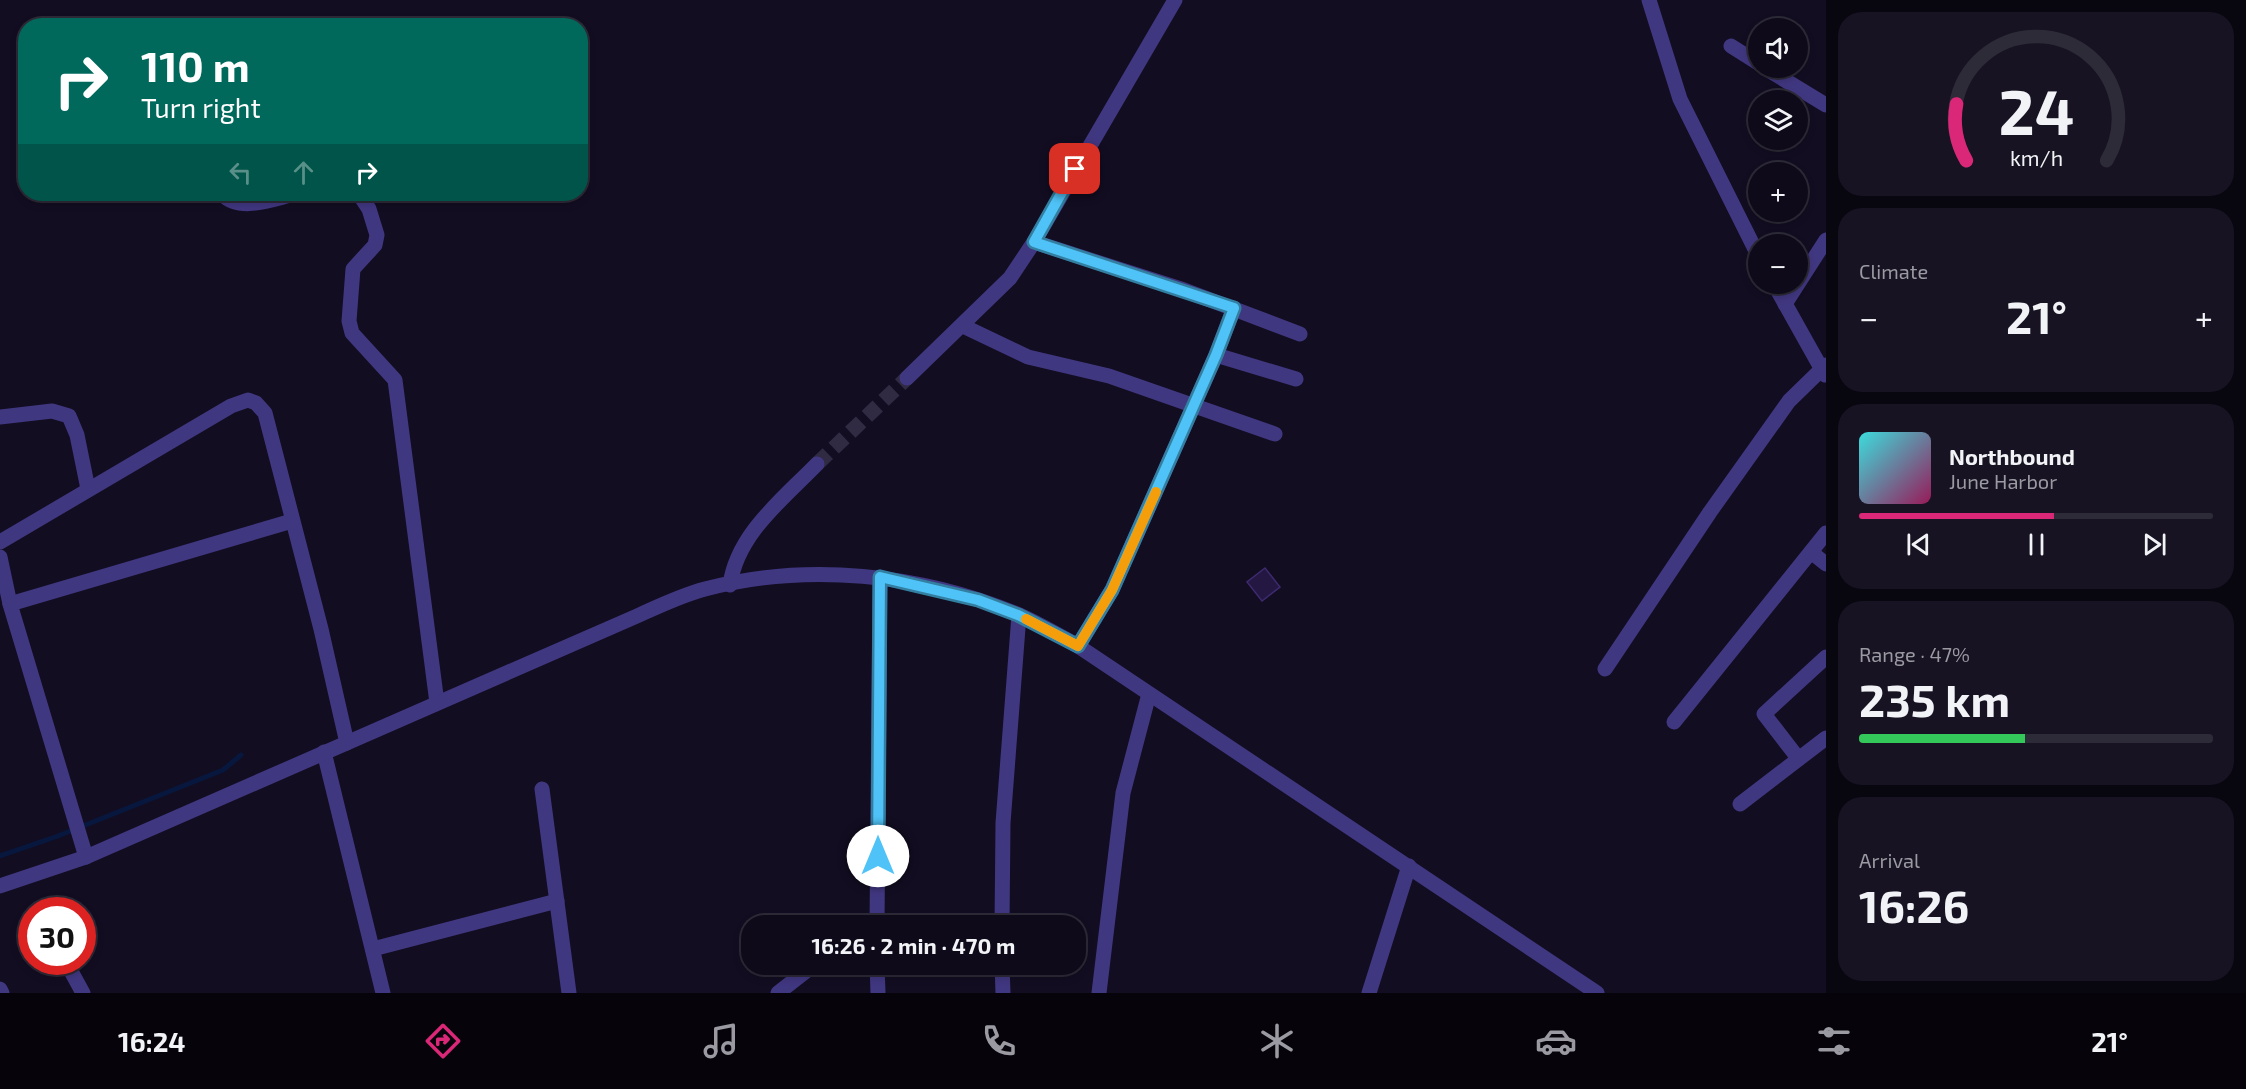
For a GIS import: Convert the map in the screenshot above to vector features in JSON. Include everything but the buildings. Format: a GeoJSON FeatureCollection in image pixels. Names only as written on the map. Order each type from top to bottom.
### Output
{"type":"FeatureCollection","features":[{"type":"Feature","properties":{"kind":"street"},"geometry":{"type":"LineString","coordinates":[[907,378],[1010,278],[1034,242],[1175,0]]}},
{"type":"Feature","properties":{"kind":"street"},"geometry":{"type":"LineString","coordinates":[[1649,0],[1680,99],[1748,235]]}},
{"type":"Feature","properties":{"kind":"street"},"geometry":{"type":"LineString","coordinates":[[1731,46],[1748,57]]}},
{"type":"Feature","properties":{"kind":"street"},"geometry":{"type":"LineString","coordinates":[[1781,78],[1826,105]]}},
{"type":"Feature","properties":{"kind":"street"},"geometry":{"type":"LineString","coordinates":[[230,201],[250,204],[264,201]]}},
{"type":"Feature","properties":{"kind":"street"},"geometry":{"type":"LineString","coordinates":[[362,201],[372,216],[377,235],[375,245],[353,268],[349,321],[352,333],[395,380],[437,703]]}},
{"type":"Feature","properties":{"kind":"street"},"geometry":{"type":"LineString","coordinates":[[1785,304],[1826,240]]}},
{"type":"Feature","properties":{"kind":"street"},"geometry":{"type":"LineString","coordinates":[[1034,242],[1234,308],[1300,334]]}},
{"type":"Feature","properties":{"kind":"street"},"geometry":{"type":"LineString","coordinates":[[1605,669],[1710,512],[1789,401],[1825,370],[1780,294]]}},
{"type":"Feature","properties":{"kind":"street"},"geometry":{"type":"LineString","coordinates":[[1078,646],[1112,590],[1194,406],[1234,308]]}},
{"type":"Feature","properties":{"kind":"street"},"geometry":{"type":"LineString","coordinates":[[963,326],[1028,357],[1050,364],[1089,370],[1275,434]]}},
{"type":"Feature","properties":{"kind":"street"},"geometry":{"type":"LineString","coordinates":[[1216,355],[1296,379]]}},
{"type":"Feature","properties":{"kind":"street"},"geometry":{"type":"LineString","coordinates":[[0,542],[231,406],[248,400],[256,404],[265,412],[339,702],[347,743]]}},
{"type":"Feature","properties":{"kind":"street"},"geometry":{"type":"LineString","coordinates":[[0,417],[52,411],[69,416],[77,435],[88,489]]}},
{"type":"Feature","properties":{"kind":"street"},"geometry":{"type":"LineString","coordinates":[[730,585],[737,554],[758,526],[817,464]]}},
{"type":"Feature","properties":{"kind":"street"},"geometry":{"type":"LineString","coordinates":[[10,604],[292,521]]}},
{"type":"Feature","properties":{"kind":"street"},"geometry":{"type":"LineString","coordinates":[[1674,722],[1826,533]]}},
{"type":"Feature","properties":{"kind":"street"},"geometry":{"type":"LineString","coordinates":[[1811,552],[1826,564]]}},
{"type":"Feature","properties":{"kind":"street"},"geometry":{"type":"LineString","coordinates":[[0,557],[10,604],[86,857]]}},
{"type":"Feature","properties":{"kind":"street"},"geometry":{"type":"LineString","coordinates":[[0,886],[86,857],[672,601],[705,589],[773,577],[817,574],[880,577],[978,600],[1018,615],[1078,646],[1597,993]]}},
{"type":"Feature","properties":{"kind":"street"},"geometry":{"type":"LineString","coordinates":[[877,915],[880,577]]}},
{"type":"Feature","properties":{"kind":"street"},"geometry":{"type":"LineString","coordinates":[[1002,915],[1002,823],[1018,615]]}},
{"type":"Feature","properties":{"kind":"street"},"geometry":{"type":"LineString","coordinates":[[1798,758],[1764,714],[1826,657]]}},
{"type":"Feature","properties":{"kind":"street"},"geometry":{"type":"LineString","coordinates":[[1098,993],[1123,793],[1149,694]]}},
{"type":"Feature","properties":{"kind":"street"},"geometry":{"type":"LineString","coordinates":[[1740,804],[1798,758],[1823,746]]}},
{"type":"Feature","properties":{"kind":"street"},"geometry":{"type":"LineString","coordinates":[[324,752],[383,993]]}},
{"type":"Feature","properties":{"kind":"street"},"geometry":{"type":"LineString","coordinates":[[542,789],[569,993]]}},
{"type":"Feature","properties":{"kind":"street"},"geometry":{"type":"LineString","coordinates":[[1369,993],[1408,866]]}},
{"type":"Feature","properties":{"kind":"street"},"geometry":{"type":"LineString","coordinates":[[374,949],[556,901]]}},
{"type":"Feature","properties":{"kind":"street"},"geometry":{"type":"LineString","coordinates":[[73,975],[83,993]]}},
{"type":"Feature","properties":{"kind":"street"},"geometry":{"type":"LineString","coordinates":[[778,993],[801,975]]}},
{"type":"Feature","properties":{"kind":"street"},"geometry":{"type":"LineString","coordinates":[[877,975],[878,993]]}},
{"type":"Feature","properties":{"kind":"street"},"geometry":{"type":"LineString","coordinates":[[1002,975],[1003,993]]}},
{"type":"Feature","properties":{"kind":"waterway"},"geometry":{"type":"LineString","coordinates":[[0,856],[58,836],[223,770],[241,755]]}},
{"type":"Feature","properties":{"kind":"tunnel"},"geometry":{"type":"LineString","coordinates":[[817,464],[907,378]]}},
{"type":"Feature","properties":{"kind":"slow traffic"},"geometry":{"type":"LineString","coordinates":[[1026,619],[1078,646],[1112,590],[1156,492]]}},
{"type":"Feature","properties":{"kind":"route"},"geometry":{"type":"LineString","coordinates":[[878,856],[880,577],[978,600],[1018,615],[1078,646],[1112,590],[1216,355],[1234,308],[1034,242],[1075,169]]}}]}
